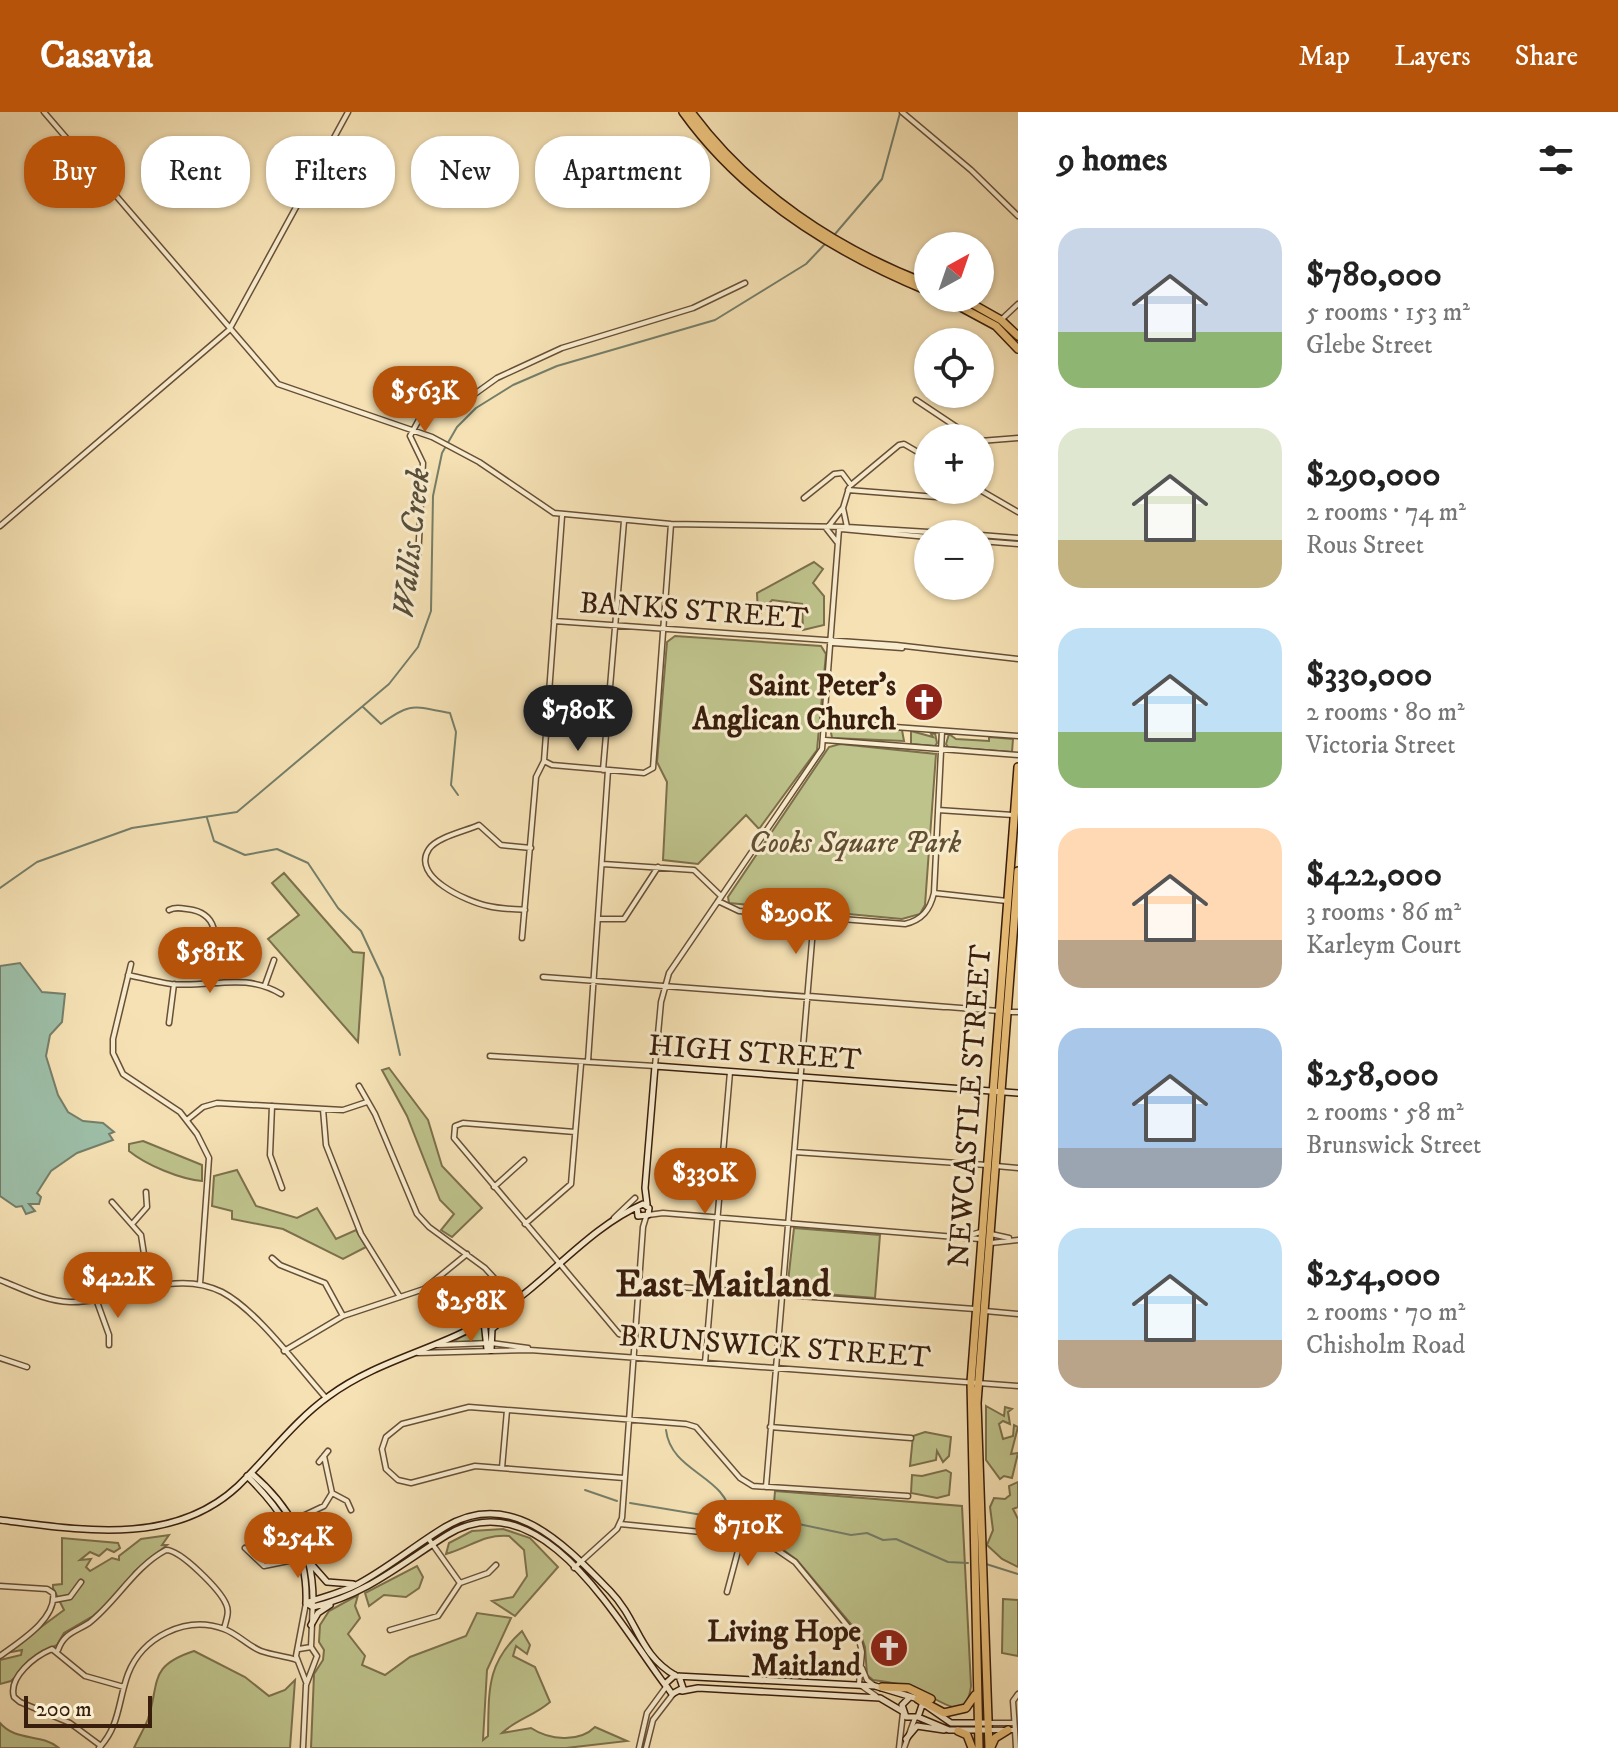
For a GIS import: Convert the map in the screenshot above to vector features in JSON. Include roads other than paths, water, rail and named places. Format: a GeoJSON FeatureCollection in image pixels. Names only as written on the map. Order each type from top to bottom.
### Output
{"type":"FeatureCollection","features":[{"type":"Feature","properties":{"kind":"highway"},"geometry":{"type":"LineString","coordinates":[[683,112],[747,182],[818,234],[914,284]]}},
{"type":"Feature","properties":{"kind":"highway"},"geometry":{"type":"LineString","coordinates":[[691,112],[755,181],[818,234]]}},
{"type":"Feature","properties":{"kind":"highway"},"geometry":{"type":"LineString","coordinates":[[845,250],[914,278]]}},
{"type":"Feature","properties":{"kind":"highway"},"geometry":{"type":"LineString","coordinates":[[974,312],[998,323],[1018,349]]}},
{"type":"Feature","properties":{"kind":"highway"},"geometry":{"type":"LineString","coordinates":[[982,312],[1018,336]]}},
{"type":"Feature","properties":{"kind":"highway","name":"NEWCASTLE STREET"},"geometry":{"type":"LineString","coordinates":[[974,1449],[974,1383],[1015,899],[1018,767]]}},
{"type":"Feature","properties":{"kind":"highway"},"geometry":{"type":"LineString","coordinates":[[1015,899],[1018,871]]}},
{"type":"Feature","properties":{"kind":"highway","name":"NEWCASTLE STREET"},"geometry":{"type":"LineString","coordinates":[[1004,1011],[1008,916],[1015,899]]}},
{"type":"Feature","properties":{"kind":"highway"},"geometry":{"type":"LineString","coordinates":[[974,1449],[979,1748]]}},
{"type":"Feature","properties":{"kind":"highway"},"geometry":{"type":"LineString","coordinates":[[974,1449],[990,1748]]}},
{"type":"Feature","properties":{"kind":"highway"},"geometry":{"type":"LineString","coordinates":[[878,1686],[916,1691],[949,1712]]}},
{"type":"Feature","properties":{"kind":"highway"},"geometry":{"type":"LineString","coordinates":[[916,1700],[944,1713],[966,1708],[977,1689]]}},
{"type":"Feature","properties":{"kind":"highway"},"geometry":{"type":"LineString","coordinates":[[954,1730],[967,1735],[972,1748]]}},
{"type":"Feature","properties":{"kind":"highway"},"geometry":{"type":"LineString","coordinates":[[990,1748],[995,1738],[1011,1730]]}},
{"type":"Feature","properties":{"kind":"main road","name":"HIGH STREET"},"geometry":{"type":"LineString","coordinates":[[655,1066],[1018,1093]]}},
{"type":"Feature","properties":{"kind":"main road"},"geometry":{"type":"LineString","coordinates":[[645,1213],[655,1066]]}},
{"type":"Feature","properties":{"kind":"main road"},"geometry":{"type":"LineString","coordinates":[[410,1353],[484,1321],[515,1301],[614,1218],[638,1206],[645,1188]]}},
{"type":"Feature","properties":{"kind":"main road"},"geometry":{"type":"LineString","coordinates":[[638,1206],[645,1213]]}},
{"type":"Feature","properties":{"kind":"main road"},"geometry":{"type":"LineString","coordinates":[[638,1206],[645,1213]]}},
{"type":"Feature","properties":{"kind":"main road"},"geometry":{"type":"LineString","coordinates":[[625,1213],[645,1213]]}},
{"type":"Feature","properties":{"kind":"main road"},"geometry":{"type":"LineString","coordinates":[[489,1346],[492,1329],[511,1313],[515,1301]]}},
{"type":"Feature","properties":{"kind":"main road"},"geometry":{"type":"LineString","coordinates":[[484,1321],[489,1346]]}},
{"type":"Feature","properties":{"kind":"main road","name":"BRUNSWICK STREET"},"geometry":{"type":"LineString","coordinates":[[0,1520],[113,1531],[156,1527],[215,1504],[326,1398],[410,1353]]}},
{"type":"Feature","properties":{"kind":"main road"},"geometry":{"type":"LineString","coordinates":[[249,1474],[273,1492],[290,1522],[305,1558],[313,1603]]}},
{"type":"Feature","properties":{"kind":"main road"},"geometry":{"type":"LineString","coordinates":[[313,1603],[369,1578],[458,1520],[494,1512],[512,1514],[543,1529],[623,1606],[655,1663],[684,1682],[682,1691]]}},
{"type":"Feature","properties":{"kind":"main road"},"geometry":{"type":"LineString","coordinates":[[311,1625],[318,1613],[381,1580],[461,1528],[501,1522],[537,1535],[574,1568],[615,1610],[639,1651],[673,1694],[709,1689],[880,1698],[902,1712],[954,1730]]}},
{"type":"Feature","properties":{"kind":"main road"},"geometry":{"type":"LineString","coordinates":[[305,1558],[321,1578],[333,1585],[345,1586],[369,1578]]}},
{"type":"Feature","properties":{"kind":"main road"},"geometry":{"type":"LineString","coordinates":[[305,1558],[306,1603],[338,1601]]}},
{"type":"Feature","properties":{"kind":"main road"},"geometry":{"type":"LineString","coordinates":[[666,1686],[668,1678],[677,1676],[878,1686],[916,1700],[945,1721],[978,1727]]}},
{"type":"Feature","properties":{"kind":"main road"},"geometry":{"type":"LineString","coordinates":[[902,1712],[904,1701],[916,1700]]}},
{"type":"Feature","properties":{"kind":"main road"},"geometry":{"type":"LineString","coordinates":[[916,1700],[916,1718]]}},
{"type":"Feature","properties":{"kind":"main road"},"geometry":{"type":"LineString","coordinates":[[906,1739],[917,1726],[954,1730],[988,1727]]}},
{"type":"Feature","properties":{"kind":"street"},"geometry":{"type":"LineString","coordinates":[[44,112],[278,384],[432,437],[562,516],[671,524],[826,528],[914,536]]}},
{"type":"Feature","properties":{"kind":"street"},"geometry":{"type":"LineString","coordinates":[[0,526],[229,330],[348,112]]}},
{"type":"Feature","properties":{"kind":"street"},"geometry":{"type":"LineString","coordinates":[[902,112],[971,170],[1018,216]]}},
{"type":"Feature","properties":{"kind":"street"},"geometry":{"type":"LineString","coordinates":[[418,559],[423,463],[412,445],[412,429],[421,416],[451,411],[489,383],[562,348],[693,308],[745,283]]}},
{"type":"Feature","properties":{"kind":"street"},"geometry":{"type":"LineString","coordinates":[[998,323],[1018,304]]}},
{"type":"Feature","properties":{"kind":"street"},"geometry":{"type":"LineString","coordinates":[[928,408],[952,424]]}},
{"type":"Feature","properties":{"kind":"street"},"geometry":{"type":"LineString","coordinates":[[994,441],[1018,438]]}},
{"type":"Feature","properties":{"kind":"street"},"geometry":{"type":"LineString","coordinates":[[826,528],[843,508],[849,487],[899,445],[904,444],[914,450]]}},
{"type":"Feature","properties":{"kind":"street"},"geometry":{"type":"LineString","coordinates":[[804,498],[834,474],[842,473],[849,487]]}},
{"type":"Feature","properties":{"kind":"street"},"geometry":{"type":"LineString","coordinates":[[849,487],[914,494]]}},
{"type":"Feature","properties":{"kind":"street"},"geometry":{"type":"LineString","coordinates":[[994,498],[1018,512]]}},
{"type":"Feature","properties":{"kind":"street"},"geometry":{"type":"LineString","coordinates":[[843,508],[847,527]]}},
{"type":"Feature","properties":{"kind":"street"},"geometry":{"type":"LineString","coordinates":[[522,938],[536,777],[544,761],[562,516]]}},
{"type":"Feature","properties":{"kind":"street"},"geometry":{"type":"LineString","coordinates":[[588,1061],[624,520]]}},
{"type":"Feature","properties":{"kind":"street"},"geometry":{"type":"LineString","coordinates":[[544,761],[552,765],[644,773],[653,768],[671,524]]}},
{"type":"Feature","properties":{"kind":"street"},"geometry":{"type":"LineString","coordinates":[[826,528],[838,542]]}},
{"type":"Feature","properties":{"kind":"street"},"geometry":{"type":"LineString","coordinates":[[839,529],[914,531]]}},
{"type":"Feature","properties":{"kind":"street"},"geometry":{"type":"LineString","coordinates":[[655,1066],[664,986],[675,963],[818,757],[824,740],[839,529]]}},
{"type":"Feature","properties":{"kind":"street"},"geometry":{"type":"LineString","coordinates":[[994,538],[1018,538]]}},
{"type":"Feature","properties":{"kind":"street"},"geometry":{"type":"LineString","coordinates":[[994,540],[1018,544]]}},
{"type":"Feature","properties":{"kind":"street","name":"BANKS STREET"},"geometry":{"type":"LineString","coordinates":[[554,621],[1018,656]]}},
{"type":"Feature","properties":{"kind":"street"},"geometry":{"type":"LineString","coordinates":[[826,722],[1018,736]]}},
{"type":"Feature","properties":{"kind":"street"},"geometry":{"type":"LineString","coordinates":[[602,864],[694,870],[719,899],[739,911],[905,924],[925,914],[934,893],[942,731]]}},
{"type":"Feature","properties":{"kind":"street"},"geometry":{"type":"LineString","coordinates":[[824,740],[1018,755]]}},
{"type":"Feature","properties":{"kind":"street"},"geometry":{"type":"LineString","coordinates":[[938,810],[1015,815]]}},
{"type":"Feature","properties":{"kind":"street"},"geometry":{"type":"LineString","coordinates":[[525,910],[486,906],[436,883],[426,870],[426,859],[429,849],[439,841],[479,825],[501,845],[531,848]]}},
{"type":"Feature","properties":{"kind":"street"},"geometry":{"type":"LineString","coordinates":[[599,919],[624,919],[658,867]]}},
{"type":"Feature","properties":{"kind":"street"},"geometry":{"type":"LineString","coordinates":[[934,893],[1015,899]]}},
{"type":"Feature","properties":{"kind":"street"},"geometry":{"type":"LineString","coordinates":[[992,897],[1015,899]]}},
{"type":"Feature","properties":{"kind":"street"},"geometry":{"type":"LineString","coordinates":[[169,910],[178,907],[204,913],[212,920],[216,930],[209,981]]}},
{"type":"Feature","properties":{"kind":"street"},"geometry":{"type":"LineString","coordinates":[[766,1487],[814,917]]}},
{"type":"Feature","properties":{"kind":"street"},"geometry":{"type":"LineString","coordinates":[[265,985],[274,960]]}},
{"type":"Feature","properties":{"kind":"street"},"geometry":{"type":"LineString","coordinates":[[131,964],[113,1039],[113,1053],[123,1074],[187,1120],[209,1158],[200,1284]]}},
{"type":"Feature","properties":{"kind":"street"},"geometry":{"type":"LineString","coordinates":[[128,975],[174,984],[241,980],[265,985],[281,994]]}},
{"type":"Feature","properties":{"kind":"street"},"geometry":{"type":"LineString","coordinates":[[543,977],[1018,1012]]}},
{"type":"Feature","properties":{"kind":"street"},"geometry":{"type":"LineString","coordinates":[[169,1023],[174,984]]}},
{"type":"Feature","properties":{"kind":"street","name":"HIGH STREET"},"geometry":{"type":"LineString","coordinates":[[490,1056],[655,1066]]}},
{"type":"Feature","properties":{"kind":"street"},"geometry":{"type":"LineString","coordinates":[[525,1224],[571,1184],[581,1062]]}},
{"type":"Feature","properties":{"kind":"street"},"geometry":{"type":"LineString","coordinates":[[705,1363],[714,1289],[730,1072]]}},
{"type":"Feature","properties":{"kind":"street"},"geometry":{"type":"LineString","coordinates":[[359,1086],[417,1214],[429,1227],[467,1254],[515,1301]]}},
{"type":"Feature","properties":{"kind":"street"},"geometry":{"type":"LineString","coordinates":[[187,1120],[217,1103],[343,1110],[367,1102]]}},
{"type":"Feature","properties":{"kind":"street"},"geometry":{"type":"LineString","coordinates":[[272,1106],[270,1155],[282,1188]]}},
{"type":"Feature","properties":{"kind":"street"},"geometry":{"type":"LineString","coordinates":[[323,1109],[326,1145],[361,1234],[400,1297]]}},
{"type":"Feature","properties":{"kind":"street"},"geometry":{"type":"LineString","coordinates":[[575,1132],[463,1123],[455,1126],[458,1145],[525,1224],[619,1334],[635,1338]]}},
{"type":"Feature","properties":{"kind":"street"},"geometry":{"type":"LineString","coordinates":[[794,1152],[1018,1168]]}},
{"type":"Feature","properties":{"kind":"street"},"geometry":{"type":"LineString","coordinates":[[261,1157],[270,1155]]}},
{"type":"Feature","properties":{"kind":"street"},"geometry":{"type":"LineString","coordinates":[[494,1187],[524,1160]]}},
{"type":"Feature","properties":{"kind":"street"},"geometry":{"type":"LineString","coordinates":[[133,1223],[147,1207],[146,1192]]}},
{"type":"Feature","properties":{"kind":"street"},"geometry":{"type":"LineString","coordinates":[[614,1218],[635,1198]]}},
{"type":"Feature","properties":{"kind":"street"},"geometry":{"type":"LineString","coordinates":[[112,1202],[133,1223],[143,1242],[149,1286]]}},
{"type":"Feature","properties":{"kind":"street"},"geometry":{"type":"LineString","coordinates":[[574,1568],[620,1524],[645,1213],[1018,1240]]}},
{"type":"Feature","properties":{"kind":"street"},"geometry":{"type":"LineString","coordinates":[[987,1236],[1011,1239]]}},
{"type":"Feature","properties":{"kind":"street"},"geometry":{"type":"LineString","coordinates":[[283,1351],[343,1316],[434,1282],[467,1254]]}},
{"type":"Feature","properties":{"kind":"street"},"geometry":{"type":"LineString","coordinates":[[272,1258],[280,1265],[325,1283],[343,1316]]}},
{"type":"Feature","properties":{"kind":"street"},"geometry":{"type":"LineString","coordinates":[[0,1280],[49,1299],[96,1299],[149,1286],[200,1284],[234,1300],[326,1398]]}},
{"type":"Feature","properties":{"kind":"street"},"geometry":{"type":"LineString","coordinates":[[639,1284],[1018,1314]]}},
{"type":"Feature","properties":{"kind":"street"},"geometry":{"type":"LineString","coordinates":[[96,1299],[109,1335],[109,1345]]}},
{"type":"Feature","properties":{"kind":"street","name":"BRUNSWICK STREET"},"geometry":{"type":"LineString","coordinates":[[427,1346],[489,1346],[1018,1386]]}},
{"type":"Feature","properties":{"kind":"street","name":"BRUNSWICK STREET"},"geometry":{"type":"LineString","coordinates":[[410,1353],[489,1346]]}},
{"type":"Feature","properties":{"kind":"street"},"geometry":{"type":"LineString","coordinates":[[0,1358],[27,1367]]}},
{"type":"Feature","properties":{"kind":"street"},"geometry":{"type":"LineString","coordinates":[[624,1478],[469,1467],[422,1481],[404,1482],[386,1469],[382,1449],[386,1437],[402,1424],[469,1407],[692,1425],[740,1478],[753,1486],[908,1496]]}},
{"type":"Feature","properties":{"kind":"street"},"geometry":{"type":"LineString","coordinates":[[502,1468],[507,1410]]}},
{"type":"Feature","properties":{"kind":"street"},"geometry":{"type":"LineString","coordinates":[[770,1427],[911,1438]]}},
{"type":"Feature","properties":{"kind":"street"},"geometry":{"type":"LineString","coordinates":[[290,1522],[324,1506],[332,1493],[326,1454],[319,1462]]}},
{"type":"Feature","properties":{"kind":"street"},"geometry":{"type":"LineString","coordinates":[[332,1493],[347,1501],[351,1510]]}},
{"type":"Feature","properties":{"kind":"street"},"geometry":{"type":"LineString","coordinates":[[620,1524],[742,1536],[770,1545],[795,1562],[859,1640],[867,1680],[878,1686]]}},
{"type":"Feature","properties":{"kind":"street"},"geometry":{"type":"LineString","coordinates":[[727,1592],[742,1536]]}},
{"type":"Feature","properties":{"kind":"street"},"geometry":{"type":"LineString","coordinates":[[428,1538],[460,1583]]}},
{"type":"Feature","properties":{"kind":"street"},"geometry":{"type":"LineString","coordinates":[[245,1548],[264,1566],[305,1558]]}},
{"type":"Feature","properties":{"kind":"street"},"geometry":{"type":"LineString","coordinates":[[58,1650],[63,1638],[88,1623],[121,1595],[140,1570],[166,1550],[176,1552],[193,1564],[224,1600],[228,1615],[224,1629]]}},
{"type":"Feature","properties":{"kind":"street"},"geometry":{"type":"LineString","coordinates":[[390,1630],[438,1616],[460,1583],[488,1573],[496,1565]]}},
{"type":"Feature","properties":{"kind":"street"},"geometry":{"type":"LineString","coordinates":[[54,1600],[70,1597],[81,1582]]}},
{"type":"Feature","properties":{"kind":"street"},"geometry":{"type":"LineString","coordinates":[[0,1586],[47,1589],[53,1593],[54,1600],[46,1617],[0,1656]]}},
{"type":"Feature","properties":{"kind":"street"},"geometry":{"type":"LineString","coordinates":[[306,1603],[298,1651],[306,1685]]}},
{"type":"Feature","properties":{"kind":"street"},"geometry":{"type":"LineString","coordinates":[[303,1748],[306,1685],[317,1656],[311,1647],[313,1603]]}},
{"type":"Feature","properties":{"kind":"street"},"geometry":{"type":"LineString","coordinates":[[124,1687],[85,1676],[58,1650],[46,1651],[16,1677],[11,1689],[14,1697],[70,1723],[100,1747],[116,1722],[133,1662],[160,1636],[193,1624],[224,1629],[255,1649],[312,1665]]}},
{"type":"Feature","properties":{"kind":"street"},"geometry":{"type":"LineString","coordinates":[[282,1655],[311,1647]]}},
{"type":"Feature","properties":{"kind":"street"},"geometry":{"type":"LineString","coordinates":[[862,1666],[859,1684],[880,1698]]}},
{"type":"Feature","properties":{"kind":"street"},"geometry":{"type":"LineString","coordinates":[[639,1748],[644,1721],[666,1686]]}},
{"type":"Feature","properties":{"kind":"street"},"geometry":{"type":"LineString","coordinates":[[646,1748],[653,1720],[673,1694]]}},
{"type":"Feature","properties":{"kind":"street"},"geometry":{"type":"LineString","coordinates":[[1016,1695],[1011,1730],[1016,1748]]}},
{"type":"Feature","properties":{"kind":"street"},"geometry":{"type":"LineString","coordinates":[[901,1748],[902,1712]]}},
{"type":"Feature","properties":{"kind":"street"},"geometry":{"type":"LineString","coordinates":[[901,1748],[916,1718]]}},
{"type":"Feature","properties":{"kind":"street"},"geometry":{"type":"LineString","coordinates":[[988,1727],[1014,1723]]}},
{"type":"Feature","properties":{"kind":"street"},"geometry":{"type":"LineString","coordinates":[[988,1727],[1011,1730]]}},
{"type":"Feature","properties":{"kind":"waterway","name":"Wallis Creek"},"geometry":{"type":"LineString","coordinates":[[835,234],[882,179],[900,113]]}},
{"type":"Feature","properties":{"kind":"waterway","name":"Wallis Creek"},"geometry":{"type":"LineString","coordinates":[[0,888],[37,862],[132,828],[237,812],[389,684],[418,647],[431,611],[433,496],[442,453],[457,427],[476,408],[513,385],[557,366],[715,320],[806,264],[825,244]]}},
{"type":"Feature","properties":{"kind":"waterway"},"geometry":{"type":"LineString","coordinates":[[363,707],[381,724],[407,709],[450,713],[456,732],[451,785],[458,795]]}},
{"type":"Feature","properties":{"kind":"waterway"},"geometry":{"type":"LineString","coordinates":[[207,818],[214,841],[245,855],[277,849],[308,863],[338,908],[361,931],[383,978],[400,1055]]}},
{"type":"Feature","properties":{"kind":"waterway"},"geometry":{"type":"LineString","coordinates":[[666,1430],[678,1456],[720,1492],[731,1517]]}},
{"type":"Feature","properties":{"kind":"waterway"},"geometry":{"type":"LineString","coordinates":[[585,1490],[617,1501]]}},
{"type":"Feature","properties":{"kind":"waterway"},"geometry":{"type":"LineString","coordinates":[[630,1503],[775,1527],[789,1522],[851,1535],[867,1533],[883,1540],[896,1539],[948,1562],[968,1563]]}},
{"type":"Feature","properties":{"kind":"waterway"},"geometry":{"type":"LineString","coordinates":[[986,1564],[1018,1574]]}},
{"type":"Feature","properties":{"kind":"place","name":"Saint Peter's Anglican Church"},"geometry":{"type":"Point","coordinates":[924,702]}},
{"type":"Feature","properties":{"kind":"place","name":"Living Hope Maitland"},"geometry":{"type":"Point","coordinates":[889,1648]}},
{"type":"Feature","properties":{"kind":"district","name":"East Maitland"},"geometry":{"type":"Point","coordinates":[723,1283]}},
{"type":"Feature","properties":{"kind":"park label","name":"Cooks Square Park"},"geometry":{"type":"Point","coordinates":[855,842]}}]}
